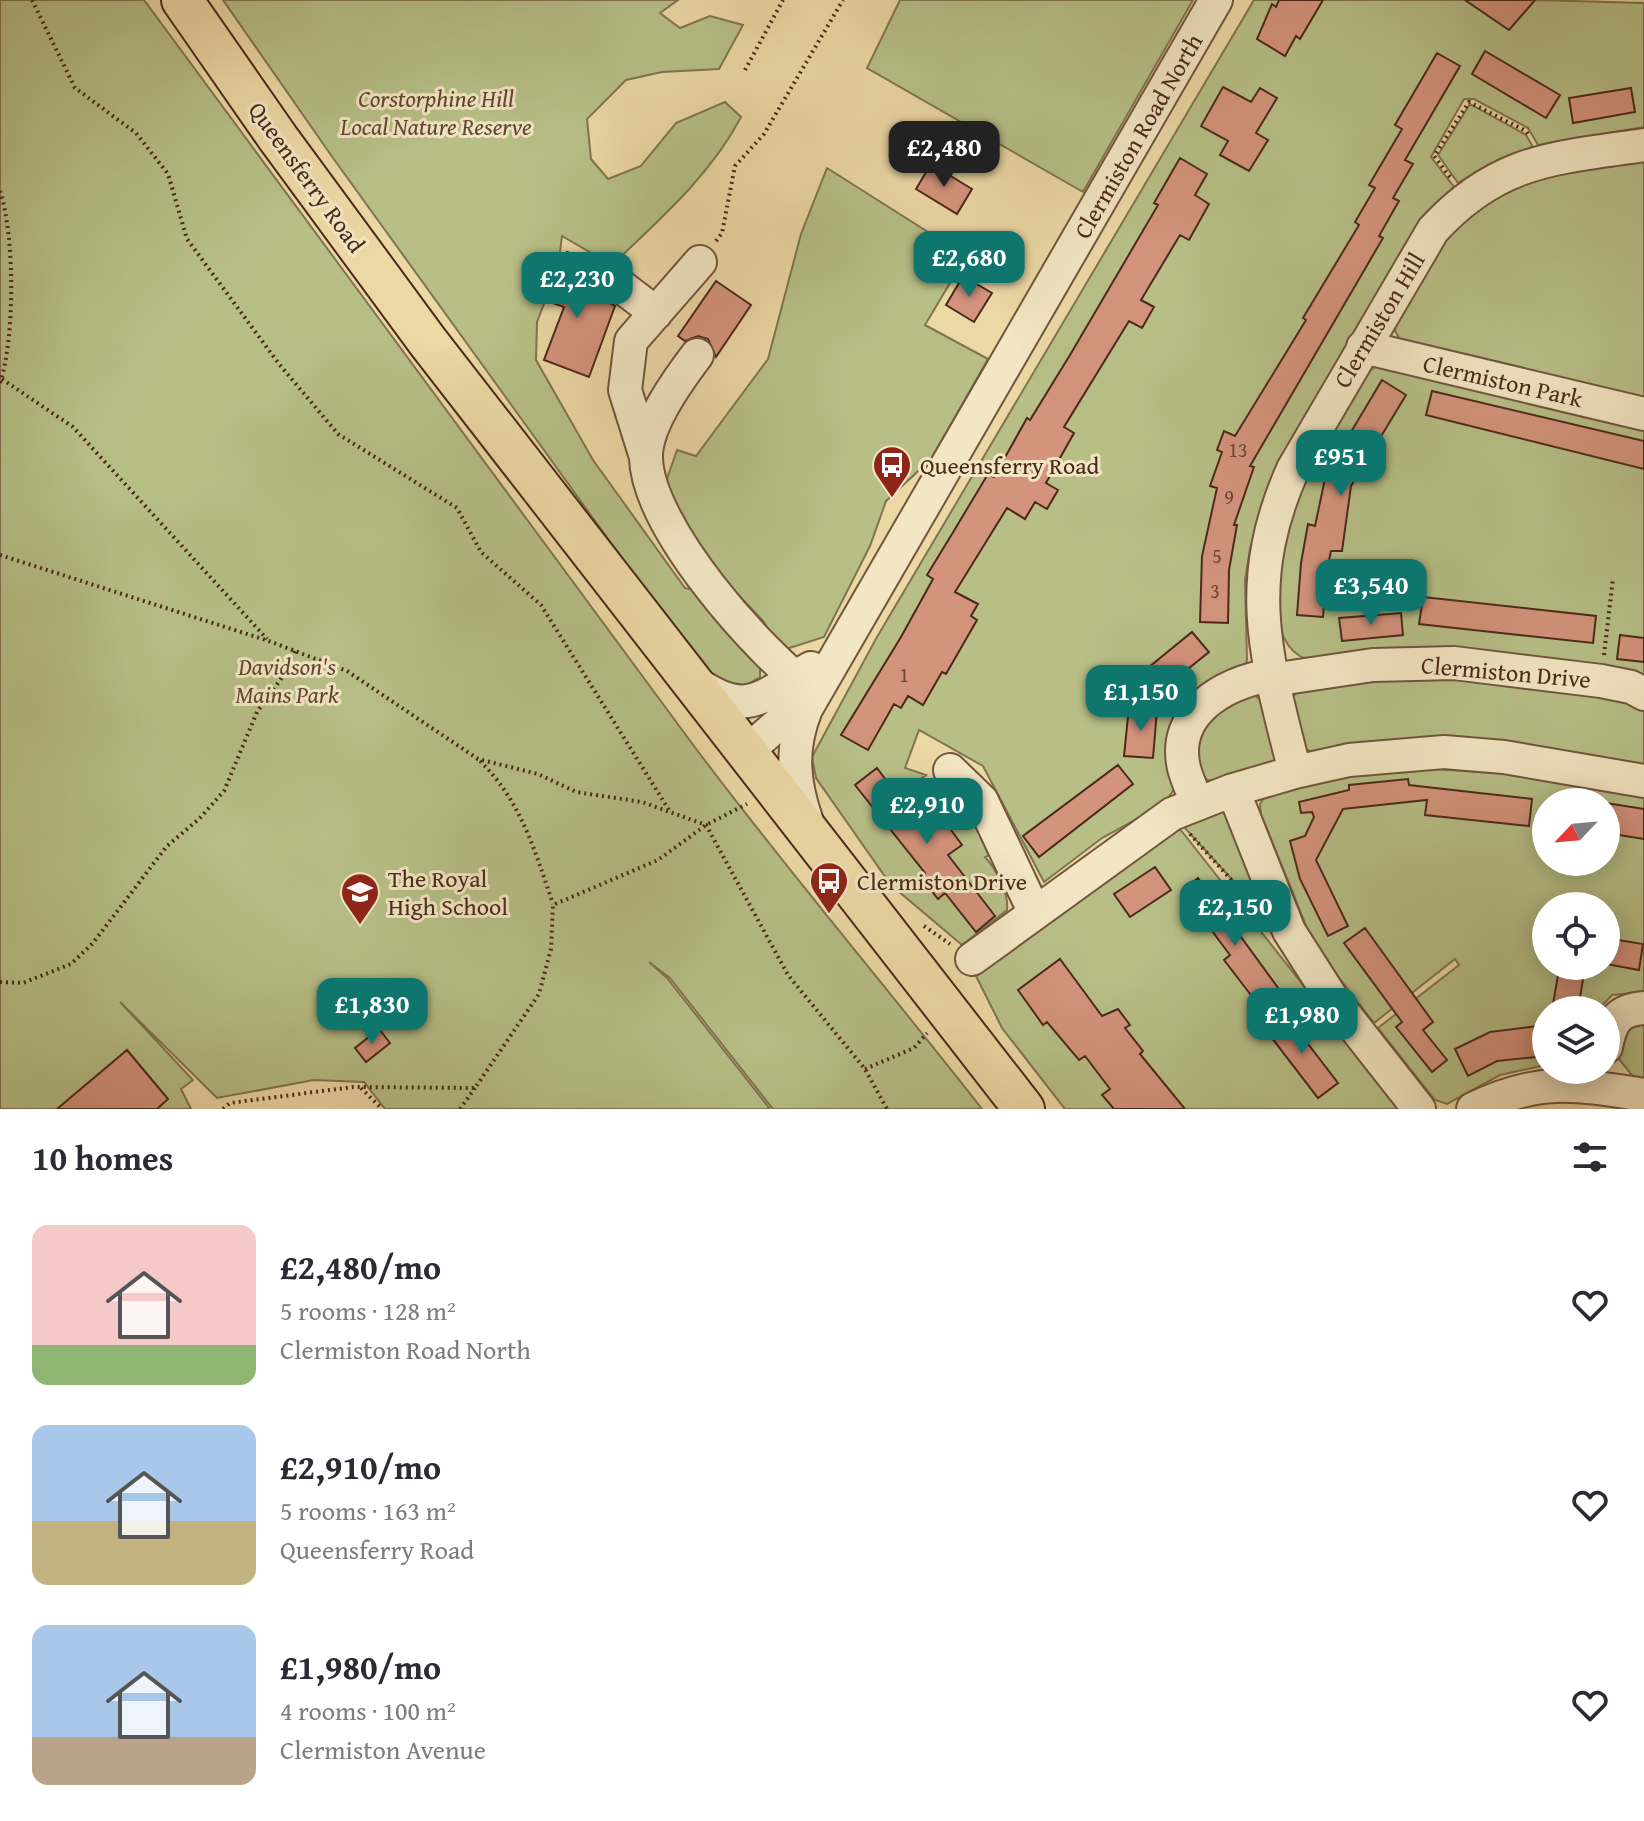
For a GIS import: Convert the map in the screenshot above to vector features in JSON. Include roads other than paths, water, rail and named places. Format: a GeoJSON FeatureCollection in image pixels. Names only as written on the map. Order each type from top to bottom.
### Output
{"type":"FeatureCollection","features":[{"type":"Feature","properties":{"kind":"main road","name":"Queensferry Road"},"geometry":{"type":"LineString","coordinates":[[182,0],[278,138],[428,342],[1024,1109]]}},
{"type":"Feature","properties":{"kind":"street","name":"Clermiston Road North"},"geometry":{"type":"LineString","coordinates":[[747,751],[842,646],[1216,0]]}},
{"type":"Feature","properties":{"kind":"street","name":"Clermiston Hill"},"geometry":{"type":"LineString","coordinates":[[1295,772],[1271,678],[1261,608],[1264,562],[1275,510],[1293,469],[1433,230],[1449,213],[1482,185],[1544,160],[1644,145]]}},
{"type":"Feature","properties":{"kind":"street"},"geometry":{"type":"LineString","coordinates":[[693,681],[725,701],[738,704],[804,685],[705,583],[663,515],[625,390],[631,341],[700,262]]}},
{"type":"Feature","properties":{"kind":"street"},"geometry":{"type":"LineString","coordinates":[[601,271],[656,313]]}},
{"type":"Feature","properties":{"kind":"street","name":"Clermiston Park"},"geometry":{"type":"LineString","coordinates":[[1363,347],[1644,414]]}},
{"type":"Feature","properties":{"kind":"street"},"geometry":{"type":"LineString","coordinates":[[646,457],[662,402],[697,355]]}},
{"type":"Feature","properties":{"kind":"street","name":"Clermiston Drive"},"geometry":{"type":"LineString","coordinates":[[1197,803],[1184,767],[1183,749],[1189,725],[1203,704],[1216,693],[1241,682],[1410,663],[1478,665],[1601,681],[1631,687],[1644,694]]}},
{"type":"Feature","properties":{"kind":"street","name":"Clermiston Road North"},"geometry":{"type":"LineString","coordinates":[[804,685],[794,762],[800,802],[815,840]]}},
{"type":"Feature","properties":{"kind":"street"},"geometry":{"type":"LineString","coordinates":[[972,959],[1034,911],[1172,814],[1233,790],[1295,772],[1349,760],[1444,752],[1504,757],[1644,781]]}},
{"type":"Feature","properties":{"kind":"street"},"geometry":{"type":"LineString","coordinates":[[950,770],[982,801],[1034,911]]}},
{"type":"Feature","properties":{"kind":"street"},"geometry":{"type":"LineString","coordinates":[[1233,790],[1289,931],[1331,997],[1419,1109]]}},
{"type":"Feature","properties":{"kind":"street"},"geometry":{"type":"LineString","coordinates":[[1620,1013],[1627,1009],[1644,1008]]}},
{"type":"Feature","properties":{"kind":"street"},"geometry":{"type":"LineString","coordinates":[[1473,1109],[1515,1090],[1554,1084]]}},
{"type":"Feature","properties":{"kind":"street"},"geometry":{"type":"LineString","coordinates":[[1613,1084],[1644,1095]]}},
{"type":"Feature","properties":{"kind":"place","name":"Queensferry Road"},"geometry":{"type":"Point","coordinates":[892,499]}},
{"type":"Feature","properties":{"kind":"place","name":"Clermiston Drive"},"geometry":{"type":"Point","coordinates":[829,915]}},
{"type":"Feature","properties":{"kind":"place","name":"The Royal High School"},"geometry":{"type":"Point","coordinates":[360,926]}},
{"type":"Feature","properties":{"kind":"park label","name":"Corstorphine Hill Local Nature Reserve"},"geometry":{"type":"Point","coordinates":[436,112]}},
{"type":"Feature","properties":{"kind":"park label","name":"Davidson's Mains Park"},"geometry":{"type":"Point","coordinates":[287,680]}}]}
